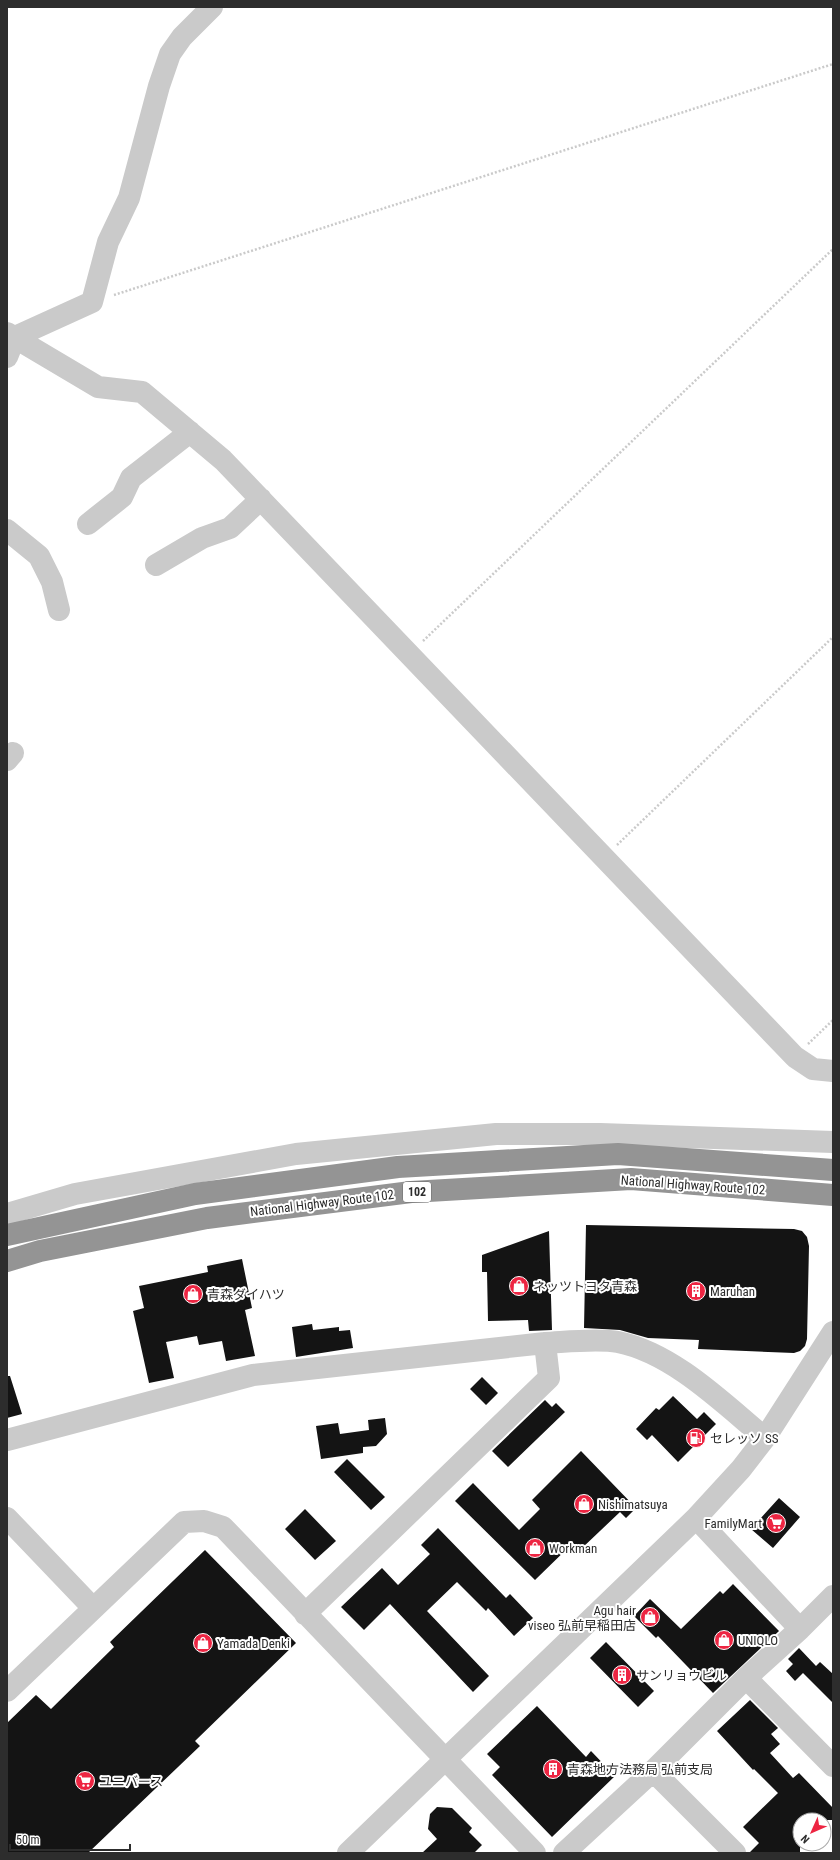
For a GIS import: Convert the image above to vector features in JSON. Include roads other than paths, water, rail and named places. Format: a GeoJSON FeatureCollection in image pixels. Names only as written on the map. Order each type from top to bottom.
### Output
{"type":"FeatureCollection","features":[{"type":"Feature","properties":{"kind":"highway","name":"National Highway Route 102"},"geometry":{"type":"LineString","coordinates":[[7,1235],[195,1194],[398,1167],[618,1154],[833,1170]]}},
{"type":"Feature","properties":{"kind":"highway","name":"National Highway Route 102"},"geometry":{"type":"LineString","coordinates":[[7,1261],[40,1251],[207,1218],[411,1192],[630,1179],[833,1195]]}},
{"type":"Feature","properties":{"kind":"street"},"geometry":{"type":"LineString","coordinates":[[11,335],[92,302],[108,242],[130,198],[159,86],[170,54],[182,37],[212,7]]}},
{"type":"Feature","properties":{"kind":"street"},"geometry":{"type":"LineString","coordinates":[[7,357],[11,335]]}},
{"type":"Feature","properties":{"kind":"street"},"geometry":{"type":"LineString","coordinates":[[11,335],[98,387],[142,392],[223,460],[795,1057],[813,1069],[833,1071]]}},
{"type":"Feature","properties":{"kind":"street"},"geometry":{"type":"LineString","coordinates":[[88,524],[122,497],[131,478],[190,432]]}},
{"type":"Feature","properties":{"kind":"street"},"geometry":{"type":"LineString","coordinates":[[156,565],[202,538],[230,528],[261,499]]}},
{"type":"Feature","properties":{"kind":"street"},"geometry":{"type":"LineString","coordinates":[[7,530],[39,556],[52,582],[59,610]]}},
{"type":"Feature","properties":{"kind":"street"},"geometry":{"type":"LineString","coordinates":[[7,1214],[75,1194],[296,1154],[496,1134],[600,1134],[833,1142]]}},
{"type":"Feature","properties":{"kind":"street"},"geometry":{"type":"LineString","coordinates":[[348,1853],[696,1518],[741,1469],[765,1438],[833,1332]]}},
{"type":"Feature","properties":{"kind":"street"},"geometry":{"type":"LineString","coordinates":[[7,1440],[253,1375],[544,1343],[616,1341],[648,1352],[686,1374],[765,1438]]}},
{"type":"Feature","properties":{"kind":"street"},"geometry":{"type":"LineString","coordinates":[[305,1614],[549,1378],[544,1343]]}},
{"type":"Feature","properties":{"kind":"street"},"geometry":{"type":"LineString","coordinates":[[7,1518],[93,1608]]}},
{"type":"Feature","properties":{"kind":"street"},"geometry":{"type":"LineString","coordinates":[[696,1518],[800,1629]]}},
{"type":"Feature","properties":{"kind":"street"},"geometry":{"type":"LineString","coordinates":[[7,1691],[184,1522],[204,1521],[223,1527],[535,1853]]}},
{"type":"Feature","properties":{"kind":"street"},"geometry":{"type":"LineString","coordinates":[[564,1853],[653,1771],[746,1678],[800,1629],[833,1596]]}},
{"type":"Feature","properties":{"kind":"street"},"geometry":{"type":"LineString","coordinates":[[746,1678],[833,1766]]}},
{"type":"Feature","properties":{"kind":"street"},"geometry":{"type":"LineString","coordinates":[[653,1771],[735,1853]]}},
{"type":"Feature","properties":{"kind":"place","name":"ネッツトヨタ青森"},"geometry":{"type":"Point","coordinates":[519,1286]}},
{"type":"Feature","properties":{"kind":"place","name":"Maruhan"},"geometry":{"type":"Point","coordinates":[696,1291]}},
{"type":"Feature","properties":{"kind":"place","name":"青森ダイハツ"},"geometry":{"type":"Point","coordinates":[193,1294]}},
{"type":"Feature","properties":{"kind":"place","name":"セレッソ SS"},"geometry":{"type":"Point","coordinates":[696,1438]}},
{"type":"Feature","properties":{"kind":"place","name":"Nishimatsuya"},"geometry":{"type":"Point","coordinates":[584,1504]}},
{"type":"Feature","properties":{"kind":"place","name":"FamilyMart"},"geometry":{"type":"Point","coordinates":[776,1523]}},
{"type":"Feature","properties":{"kind":"place","name":"Workman"},"geometry":{"type":"Point","coordinates":[535,1548]}},
{"type":"Feature","properties":{"kind":"place","name":"Agu hair viseo 弘前早稲田店"},"geometry":{"type":"Point","coordinates":[650,1617]}},
{"type":"Feature","properties":{"kind":"place","name":"UNIQLO"},"geometry":{"type":"Point","coordinates":[724,1640]}},
{"type":"Feature","properties":{"kind":"place","name":"Yamada Denki"},"geometry":{"type":"Point","coordinates":[203,1643]}},
{"type":"Feature","properties":{"kind":"place","name":"サンリョウビル"},"geometry":{"type":"Point","coordinates":[622,1675]}},
{"type":"Feature","properties":{"kind":"place","name":"青森地方法務局 弘前支局"},"geometry":{"type":"Point","coordinates":[553,1769]}},
{"type":"Feature","properties":{"kind":"place","name":"ユニバース"},"geometry":{"type":"Point","coordinates":[85,1781]}}]}
